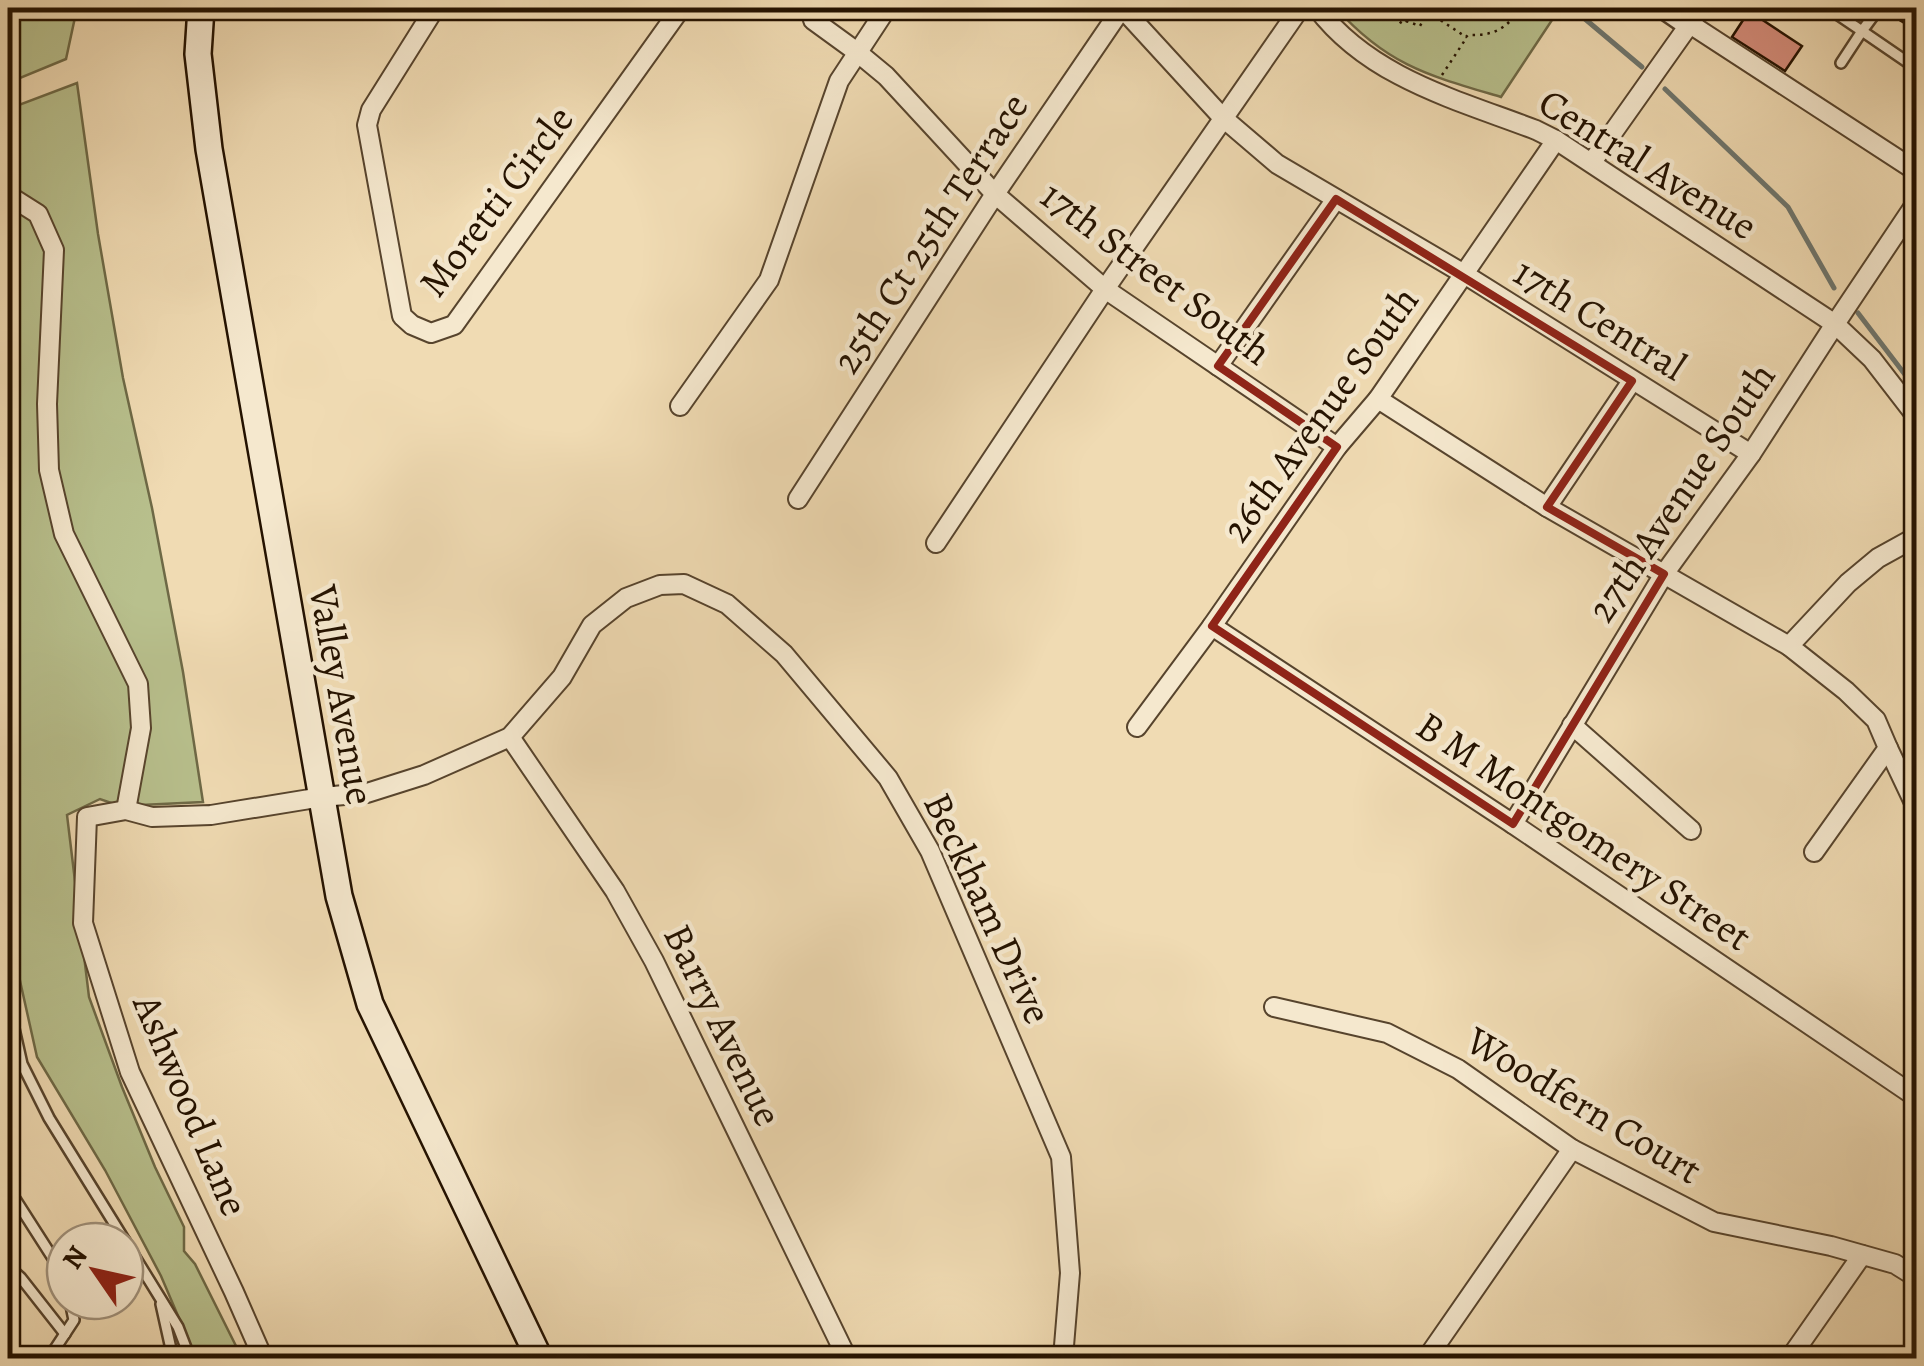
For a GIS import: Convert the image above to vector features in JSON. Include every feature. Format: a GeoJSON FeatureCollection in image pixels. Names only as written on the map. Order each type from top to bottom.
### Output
{"type":"FeatureCollection","features":[{"type":"Feature","properties":{"kind":"main road","name":"Valley Avenue"},"geometry":{"type":"LineString","coordinates":[[201,8],[198,54],[209,149],[339,896],[370,1004],[539,1358]]}},
{"type":"Feature","properties":{"kind":"main road"},"geometry":{"type":"LineString","coordinates":[[1906,8],[1916,14]]}},
{"type":"Feature","properties":{"kind":"street","name":"Moretti Circle"},"geometry":{"type":"LineString","coordinates":[[431,9],[370,110],[367,124],[402,316],[412,326],[431,333],[454,325],[682,8]]}},
{"type":"Feature","properties":{"kind":"street"},"geometry":{"type":"LineString","coordinates":[[680,406],[769,280],[839,81],[887,8]]}},
{"type":"Feature","properties":{"kind":"street","name":"17th Central"},"geometry":{"type":"LineString","coordinates":[[1122,8],[1222,118],[1277,164],[1464,274],[1751,454]]}},
{"type":"Feature","properties":{"kind":"street","name":"25th Ct 25th Terrace"},"geometry":{"type":"LineString","coordinates":[[798,499],[995,194],[1122,8]]}},
{"type":"Feature","properties":{"kind":"street"},"geometry":{"type":"LineString","coordinates":[[936,543],[1105,289],[1300,8]]}},
{"type":"Feature","properties":{"kind":"street","name":"Central Avenue"},"geometry":{"type":"LineString","coordinates":[[1318,8],[1358,50],[1404,79],[1556,140],[1834,324],[1872,358],[1916,416]]}},
{"type":"Feature","properties":{"kind":"street"},"geometry":{"type":"LineString","coordinates":[[1592,162],[1701,8]]}},
{"type":"Feature","properties":{"kind":"street","name":"17th Street South"},"geometry":{"type":"LineString","coordinates":[[817,14],[886,76],[995,194],[1105,289],[1337,447]]}},
{"type":"Feature","properties":{"kind":"street"},"geometry":{"type":"LineString","coordinates":[[1688,27],[1916,170]]}},
{"type":"Feature","properties":{"kind":"street","name":"26th Avenue South"},"geometry":{"type":"LineString","coordinates":[[1138,726],[1337,447],[1378,399],[1556,140]]}},
{"type":"Feature","properties":{"kind":"street"},"geometry":{"type":"LineString","coordinates":[[8,195],[38,214],[54,250],[47,404],[49,470],[64,534],[138,684],[141,728],[126,810]]}},
{"type":"Feature","properties":{"kind":"street"},"geometry":{"type":"LineString","coordinates":[[1218,366],[1336,199]]}},
{"type":"Feature","properties":{"kind":"street","name":"27th Avenue South"},"geometry":{"type":"LineString","coordinates":[[1513,824],[1664,574],[1751,454],[1916,203]]}},
{"type":"Feature","properties":{"kind":"street"},"geometry":{"type":"LineString","coordinates":[[1547,507],[1632,381]]}},
{"type":"Feature","properties":{"kind":"street"},"geometry":{"type":"LineString","coordinates":[[1378,399],[1547,507],[1789,646],[1876,720],[1916,807]]}},
{"type":"Feature","properties":{"kind":"street"},"geometry":{"type":"LineString","coordinates":[[1789,646],[1848,583],[1878,558],[1916,537]]}},
{"type":"Feature","properties":{"kind":"street","name":"Beckham Drive"},"geometry":{"type":"LineString","coordinates":[[126,810],[152,816],[211,815],[322,797],[367,794],[424,775],[510,737],[562,677],[592,624],[626,598],[660,585],[684,584],[726,604],[784,654],[888,778],[930,851],[1061,1157],[1070,1273],[1063,1358]]}},
{"type":"Feature","properties":{"kind":"street","name":"B M Montgomery Street"},"geometry":{"type":"LineString","coordinates":[[1212,626],[1916,1096]]}},
{"type":"Feature","properties":{"kind":"street"},"geometry":{"type":"LineString","coordinates":[[1572,725],[1691,830]]}},
{"type":"Feature","properties":{"kind":"street","name":"Barry Avenue"},"geometry":{"type":"LineString","coordinates":[[510,737],[616,891],[654,961],[847,1358]]}},
{"type":"Feature","properties":{"kind":"street"},"geometry":{"type":"LineString","coordinates":[[1814,852],[1888,748]]}},
{"type":"Feature","properties":{"kind":"street","name":"Ashwood Lane"},"geometry":{"type":"LineString","coordinates":[[126,810],[88,816],[83,923],[130,1072],[263,1358]]}},
{"type":"Feature","properties":{"kind":"street","name":"Woodfern Court"},"geometry":{"type":"LineString","coordinates":[[1274,1007],[1387,1032],[1458,1069],[1572,1148],[1714,1222],[1832,1246],[1895,1264],[1916,1277]]}},
{"type":"Feature","properties":{"kind":"street"},"geometry":{"type":"LineString","coordinates":[[1427,1358],[1572,1148]]}},
{"type":"Feature","properties":{"kind":"street"},"geometry":{"type":"LineString","coordinates":[[1790,1358],[1862,1255]]}},
{"type":"Feature","properties":{"kind":"lane"},"geometry":{"type":"LineString","coordinates":[[1654,8],[1688,27]]}},
{"type":"Feature","properties":{"kind":"lane"},"geometry":{"type":"LineString","coordinates":[[1828,8],[1916,68]]}},
{"type":"Feature","properties":{"kind":"lane"},"geometry":{"type":"LineString","coordinates":[[1841,63],[1879,8]]}},
{"type":"Feature","properties":{"kind":"lane"},"geometry":{"type":"LineString","coordinates":[[8,1002],[22,1064],[48,1118],[112,1221]]}},
{"type":"Feature","properties":{"kind":"lane"},"geometry":{"type":"LineString","coordinates":[[8,1188],[45,1246]]}},
{"type":"Feature","properties":{"kind":"lane"},"geometry":{"type":"LineString","coordinates":[[8,1266],[65,1334]]}},
{"type":"Feature","properties":{"kind":"lane"},"geometry":{"type":"LineString","coordinates":[[145,1273],[178,1327],[190,1358]]}},
{"type":"Feature","properties":{"kind":"lane"},"geometry":{"type":"LineString","coordinates":[[159,1296],[173,1358]]}},
{"type":"Feature","properties":{"kind":"lane"},"geometry":{"type":"LineString","coordinates":[[49,1358],[73,1321]]}},
{"type":"Feature","properties":{"kind":"path"},"geometry":{"type":"LineString","coordinates":[[1384,8],[1399,23],[1420,26],[1428,11]]}},
{"type":"Feature","properties":{"kind":"path"},"geometry":{"type":"LineString","coordinates":[[1422,8],[1466,37]]}},
{"type":"Feature","properties":{"kind":"path"},"geometry":{"type":"LineString","coordinates":[[1440,77],[1468,34],[1489,35],[1499,31],[1512,22],[1520,8]]}},
{"type":"Feature","properties":{"kind":"path"},"geometry":{"type":"LineString","coordinates":[[1440,20],[1447,18]]}},
{"type":"Feature","properties":{"kind":"highlighted area"},"geometry":{"type":"Polygon","coordinates":[[[1336,199],[1632,381],[1547,507],[1664,574],[1513,824],[1212,626],[1337,447],[1218,366],[1336,199]]]}},
{"type":"Feature","properties":{"kind":"green space"},"geometry":{"type":"Polygon","coordinates":[[[8,8],[77,8],[66,59],[8,83],[8,8]]]}},
{"type":"Feature","properties":{"kind":"green space"},"geometry":{"type":"Polygon","coordinates":[[[1336,8],[1560,8],[1501,97],[1431,75],[1392,56],[1336,8]]]}},
{"type":"Feature","properties":{"kind":"green space"},"geometry":{"type":"Polygon","coordinates":[[[77,83],[123,378],[183,672],[203,802],[120,806],[100,799],[67,815],[89,997],[155,1167],[184,1227],[184,1251],[195,1264],[242,1358],[196,1358],[145,1246],[145,1221],[132,1221],[37,1057],[8,927],[8,109],[77,83]]]}},
{"type":"Feature","properties":{"kind":"building"},"geometry":{"type":"Polygon","coordinates":[[[1749,11],[1802,46],[1785,71],[1732,37],[1749,11]]]}},
{"type":"Feature","properties":{"kind":"waterway"},"geometry":{"type":"LineString","coordinates":[[1572,8],[1642,67]]}},
{"type":"Feature","properties":{"kind":"waterway"},"geometry":{"type":"LineString","coordinates":[[1665,89],[1788,207],[1834,288]]}},
{"type":"Feature","properties":{"kind":"waterway"},"geometry":{"type":"LineString","coordinates":[[1858,313],[1916,389]]}}]}
